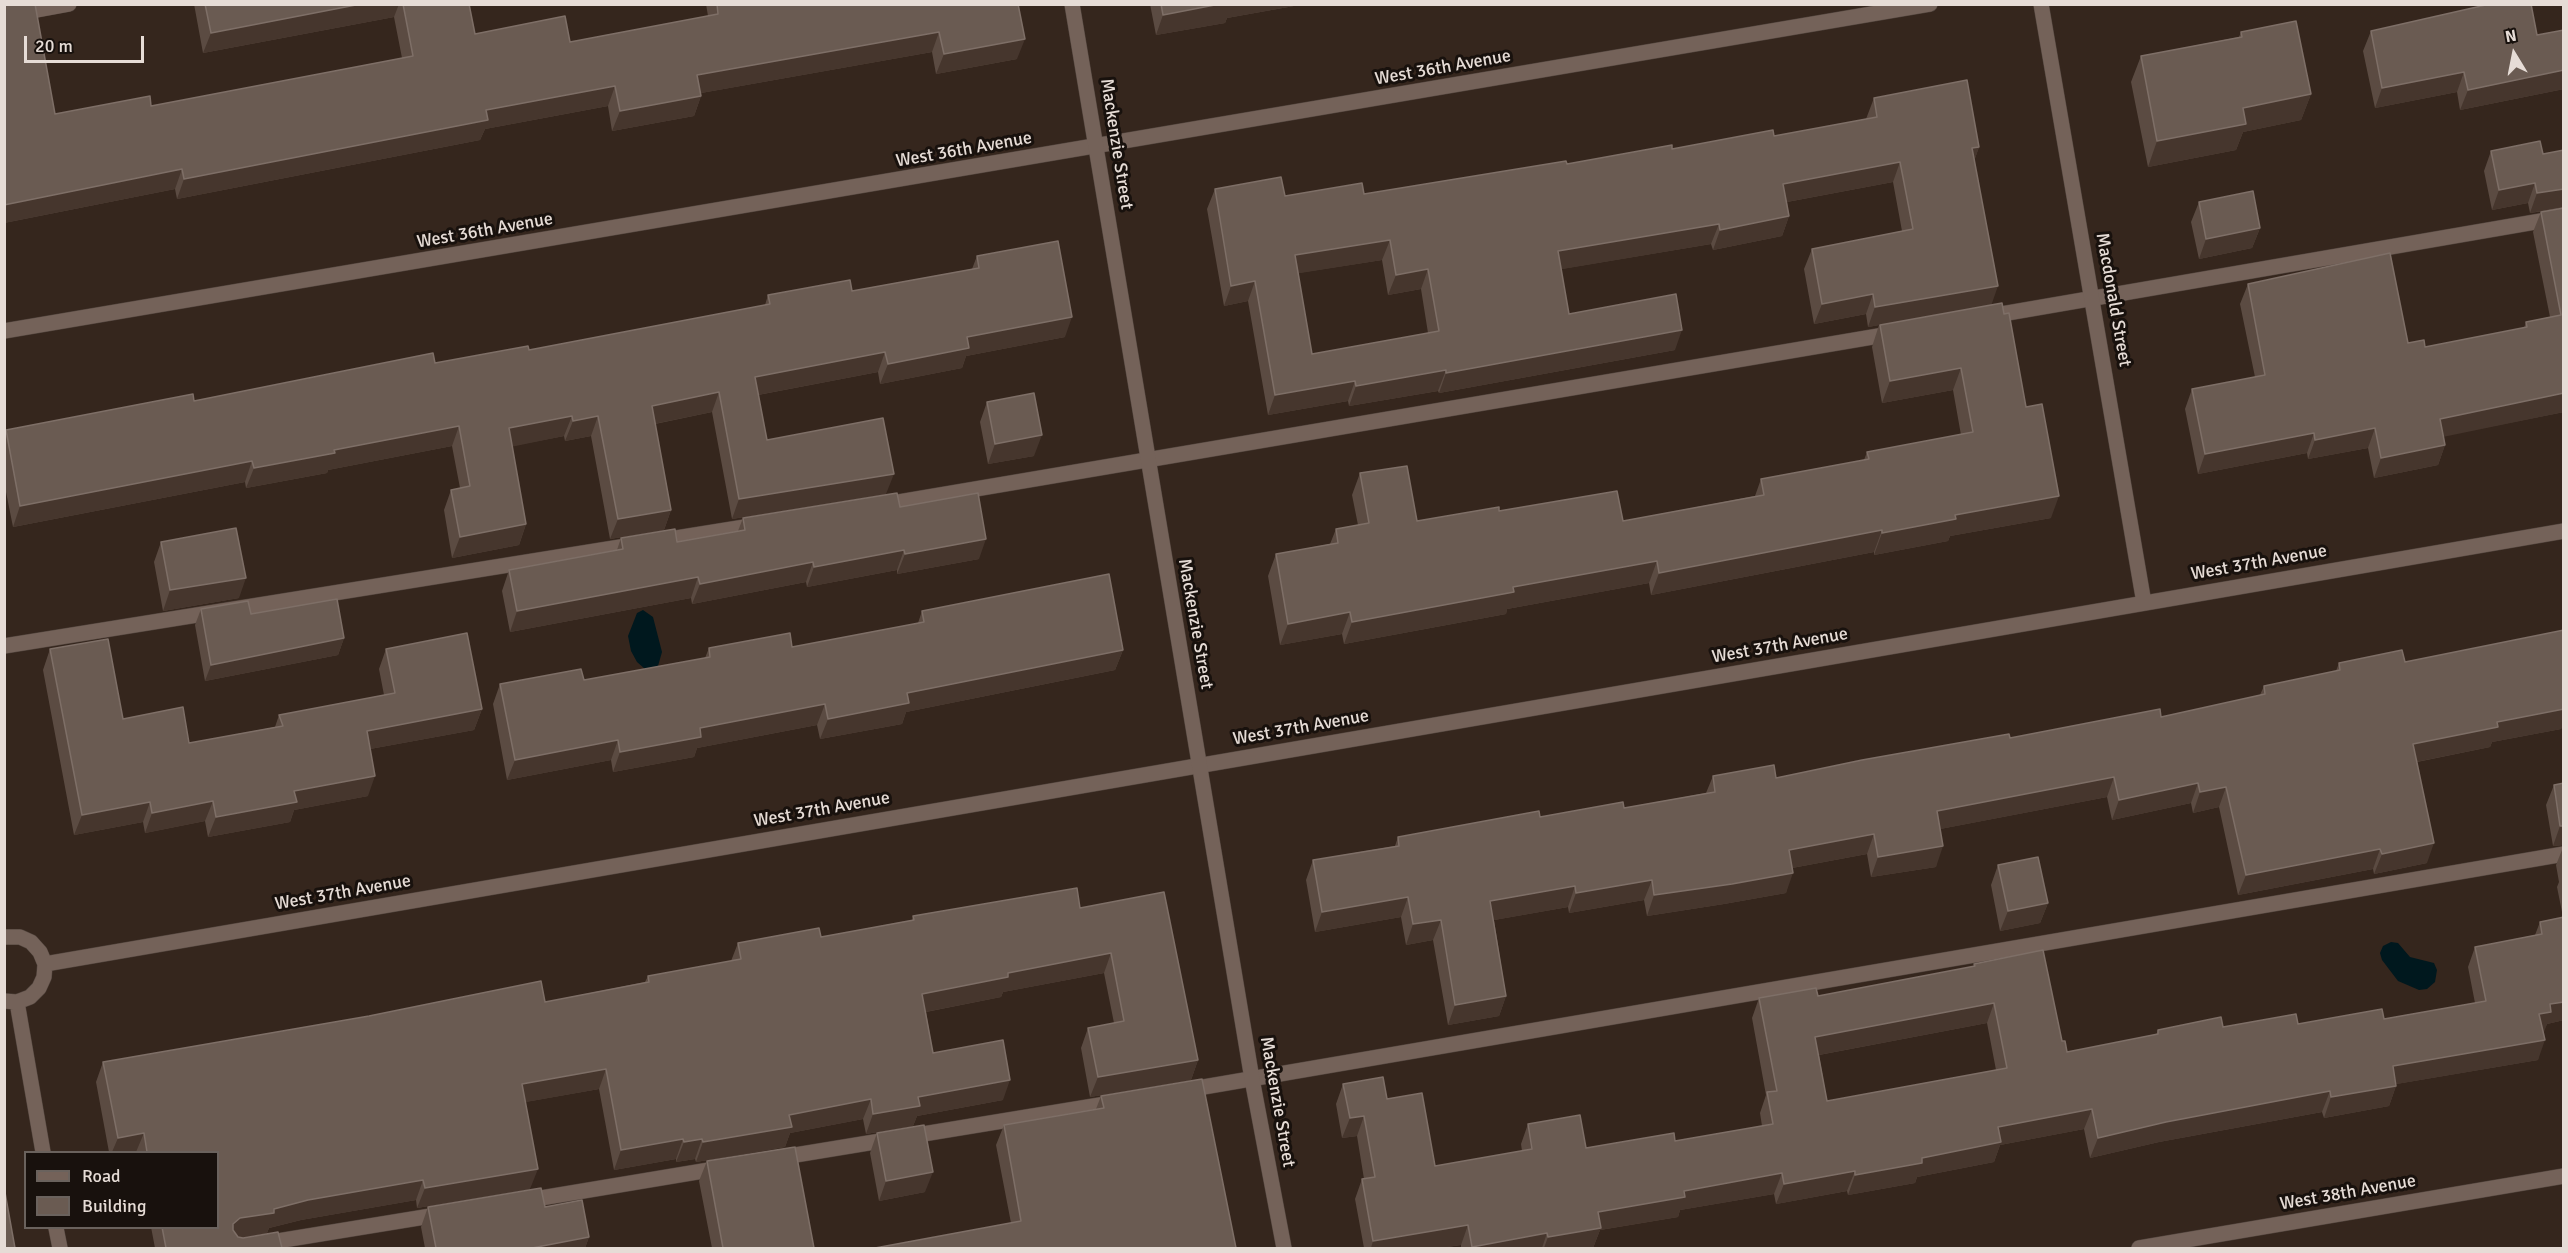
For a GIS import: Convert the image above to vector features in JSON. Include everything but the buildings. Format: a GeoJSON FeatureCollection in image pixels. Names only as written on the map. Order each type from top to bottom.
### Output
{"type":"FeatureCollection","features":[{"type":"Feature","properties":{"kind":"street"},"geometry":{"type":"LineString","coordinates":[[4,16],[69,4]]}},
{"type":"Feature","properties":{"kind":"street","name":"Mackenzie Street"},"geometry":{"type":"LineString","coordinates":[[1072,4],[1252,1079],[1284,1248]]}},
{"type":"Feature","properties":{"kind":"street","name":"West 36th Avenue"},"geometry":{"type":"LineString","coordinates":[[4,331],[1097,148],[1930,4]]}},
{"type":"Feature","properties":{"kind":"street","name":"Macdonald Street"},"geometry":{"type":"LineString","coordinates":[[2041,4],[2094,299],[2144,603]]}},
{"type":"Feature","properties":{"kind":"street"},"geometry":{"type":"LineString","coordinates":[[1973,319],[2564,217]]}},
{"type":"Feature","properties":{"kind":"street"},"geometry":{"type":"LineString","coordinates":[[866,507],[1914,329]]}},
{"type":"Feature","properties":{"kind":"street"},"geometry":{"type":"LineString","coordinates":[[4,646],[772,523]]}},
{"type":"Feature","properties":{"kind":"street","name":"West 37th Avenue"},"geometry":{"type":"LineString","coordinates":[[45,964],[2564,531]]}},
{"type":"Feature","properties":{"kind":"street"},"geometry":{"type":"LineString","coordinates":[[1169,1093],[2564,854]]}},
{"type":"Feature","properties":{"kind":"street"},"geometry":{"type":"LineString","coordinates":[[5,934],[31,942],[40,952],[45,964],[44,976],[39,988],[30,997],[11,1002],[44,1151]]}},
{"type":"Feature","properties":{"kind":"street"},"geometry":{"type":"LineString","coordinates":[[767,1160],[1134,1099]]}},
{"type":"Feature","properties":{"kind":"street"},"geometry":{"type":"LineString","coordinates":[[507,1203],[732,1166]]}},
{"type":"Feature","properties":{"kind":"street","name":"West 38th Avenue"},"geometry":{"type":"LineString","coordinates":[[2139,1248],[2564,1176]]}},
{"type":"Feature","properties":{"kind":"street"},"geometry":{"type":"LineString","coordinates":[[236,1248],[460,1211]]}},
{"type":"Feature","properties":{"kind":"street"},"geometry":{"type":"LineString","coordinates":[[56,1229],[60,1248]]}},
{"type":"Feature","properties":{"kind":"water"},"geometry":{"type":"Polygon","coordinates":[[[643,610],[653,617],[662,652],[658,666],[652,669],[645,669],[637,662],[631,651],[628,636],[637,613],[643,610]]]}},
{"type":"Feature","properties":{"kind":"water"},"geometry":{"type":"Polygon","coordinates":[[[2391,942],[2398,943],[2410,957],[2434,963],[2437,970],[2435,982],[2427,989],[2419,990],[2398,981],[2382,960],[2380,953],[2383,946],[2391,942]]]}}]}
